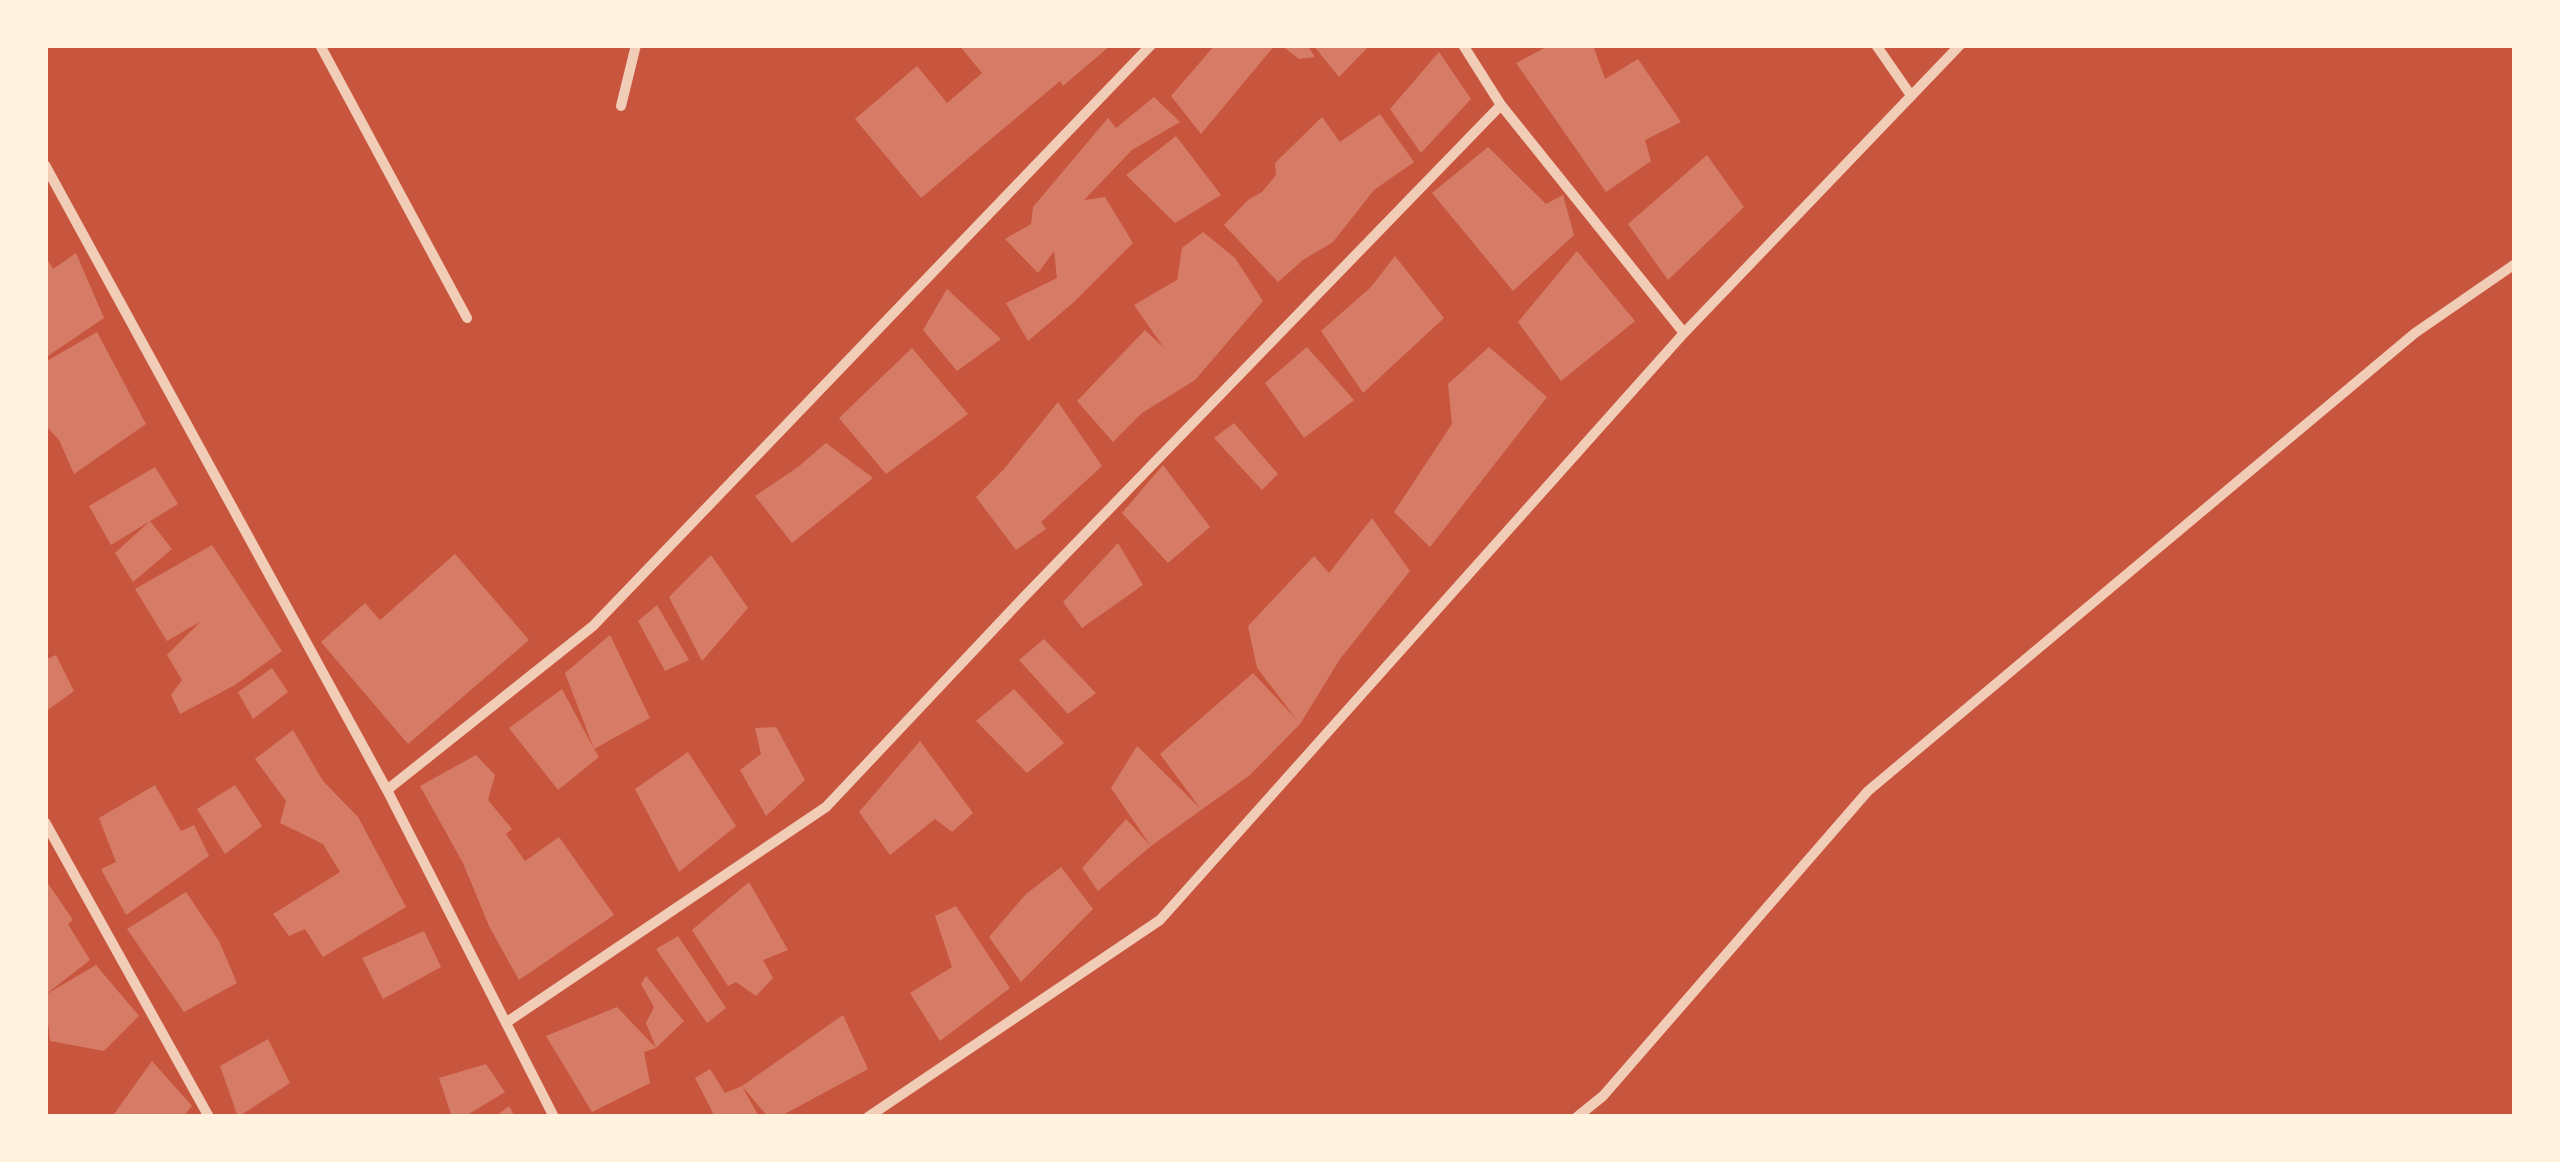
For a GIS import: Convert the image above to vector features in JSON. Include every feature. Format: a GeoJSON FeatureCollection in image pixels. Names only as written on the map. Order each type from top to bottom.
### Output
{"type":"FeatureCollection","features":[{"type":"Feature","properties":{"kind":"street"},"geometry":{"type":"LineString","coordinates":[[320,45],[467,318]]}},
{"type":"Feature","properties":{"kind":"street"},"geometry":{"type":"LineString","coordinates":[[620,106],[636,45]]}},
{"type":"Feature","properties":{"kind":"street"},"geometry":{"type":"LineString","coordinates":[[1128,45],[1138,58]]}},
{"type":"Feature","properties":{"kind":"street"},"geometry":{"type":"LineString","coordinates":[[386,790],[593,626],[1151,45]]}},
{"type":"Feature","properties":{"kind":"street"},"geometry":{"type":"LineString","coordinates":[[1462,45],[1500,104],[1684,333]]}},
{"type":"Feature","properties":{"kind":"street"},"geometry":{"type":"LineString","coordinates":[[1876,45],[1910,94]]}},
{"type":"Feature","properties":{"kind":"street"},"geometry":{"type":"LineString","coordinates":[[868,1117],[1160,920],[1684,333],[1960,45]]}},
{"type":"Feature","properties":{"kind":"street"},"geometry":{"type":"LineString","coordinates":[[506,1022],[826,807],[1500,104]]}},
{"type":"Feature","properties":{"kind":"street"},"geometry":{"type":"LineString","coordinates":[[45,166],[386,790],[554,1117]]}},
{"type":"Feature","properties":{"kind":"street"},"geometry":{"type":"LineString","coordinates":[[1576,1117],[1603,1096],[1868,791],[2415,333],[2515,264]]}},
{"type":"Feature","properties":{"kind":"street"},"geometry":{"type":"LineString","coordinates":[[45,822],[209,1117]]}},
{"type":"Feature","properties":{"kind":"building"},"geometry":{"type":"Polygon","coordinates":[[[959,45],[1111,45],[1063,86],[1060,81],[921,198],[855,119],[917,66],[947,103],[982,73],[959,45]]]}},
{"type":"Feature","properties":{"kind":"building"},"geometry":{"type":"Polygon","coordinates":[[[1215,45],[1275,45],[1201,134],[1171,96],[1215,45]]]}},
{"type":"Feature","properties":{"kind":"building"},"geometry":{"type":"Polygon","coordinates":[[[1281,45],[1307,45],[1315,57],[1299,59],[1281,45]]]}},
{"type":"Feature","properties":{"kind":"building"},"geometry":{"type":"Polygon","coordinates":[[[1313,45],[1370,45],[1339,77],[1313,45]]]}},
{"type":"Feature","properties":{"kind":"building"},"geometry":{"type":"Polygon","coordinates":[[[1550,45],[1593,45],[1605,79],[1638,59],[1681,122],[1645,140],[1651,161],[1606,192],[1516,63],[1550,45]]]}},
{"type":"Feature","properties":{"kind":"building"},"geometry":{"type":"Polygon","coordinates":[[[1439,52],[1471,99],[1421,153],[1390,109],[1439,52]]]}},
{"type":"Feature","properties":{"kind":"building"},"geometry":{"type":"Polygon","coordinates":[[[1154,97],[1180,122],[1132,150],[1084,200],[1105,197],[1133,243],[1028,341],[1006,303],[1057,278],[1054,251],[1038,273],[1005,239],[1031,224],[1033,207],[1108,118],[1116,128],[1154,97]]]}},
{"type":"Feature","properties":{"kind":"building"},"geometry":{"type":"Polygon","coordinates":[[[1380,114],[1414,162],[1374,190],[1333,242],[1303,260],[1278,282],[1224,225],[1248,200],[1262,192],[1276,175],[1275,163],[1322,117],[1340,142],[1380,114]]]}},
{"type":"Feature","properties":{"kind":"building"},"geometry":{"type":"Polygon","coordinates":[[[1176,136],[1221,195],[1175,223],[1126,175],[1176,136]]]}},
{"type":"Feature","properties":{"kind":"building"},"geometry":{"type":"Polygon","coordinates":[[[1488,147],[1546,204],[1563,195],[1574,235],[1513,291],[1432,193],[1488,147]]]}},
{"type":"Feature","properties":{"kind":"building"},"geometry":{"type":"Polygon","coordinates":[[[1707,155],[1744,207],[1668,280],[1628,224],[1707,155]]]}},
{"type":"Feature","properties":{"kind":"building"},"geometry":{"type":"Polygon","coordinates":[[[1203,232],[1235,258],[1263,301],[1195,380],[1142,413],[1113,442],[1077,401],[1145,330],[1164,348],[1134,305],[1177,280],[1182,248],[1203,232]]]}},
{"type":"Feature","properties":{"kind":"building"},"geometry":{"type":"Polygon","coordinates":[[[1577,251],[1635,321],[1561,381],[1518,322],[1577,251]]]}},
{"type":"Feature","properties":{"kind":"building"},"geometry":{"type":"Polygon","coordinates":[[[76,253],[104,318],[45,358],[45,256],[53,269],[76,253]]]}},
{"type":"Feature","properties":{"kind":"building"},"geometry":{"type":"Polygon","coordinates":[[[1395,256],[1444,318],[1363,393],[1321,331],[1371,287],[1395,256]]]}},
{"type":"Feature","properties":{"kind":"building"},"geometry":{"type":"Polygon","coordinates":[[[947,289],[1001,339],[957,371],[923,330],[947,289]]]}},
{"type":"Feature","properties":{"kind":"building"},"geometry":{"type":"Polygon","coordinates":[[[97,332],[146,424],[74,474],[59,440],[45,425],[45,362],[97,332]]]}},
{"type":"Feature","properties":{"kind":"building"},"geometry":{"type":"Polygon","coordinates":[[[1307,347],[1354,400],[1304,438],[1265,383],[1307,347]]]}},
{"type":"Feature","properties":{"kind":"building"},"geometry":{"type":"Polygon","coordinates":[[[1489,347],[1547,397],[1430,547],[1394,512],[1452,424],[1448,384],[1489,347]]]}},
{"type":"Feature","properties":{"kind":"building"},"geometry":{"type":"Polygon","coordinates":[[[912,348],[968,414],[886,474],[839,418],[912,348]]]}},
{"type":"Feature","properties":{"kind":"building"},"geometry":{"type":"Polygon","coordinates":[[[1058,402],[1102,466],[1041,522],[1046,529],[1016,550],[976,497],[1058,402]]]}},
{"type":"Feature","properties":{"kind":"building"},"geometry":{"type":"Polygon","coordinates":[[[1234,423],[1278,474],[1262,490],[1214,438],[1234,423]]]}},
{"type":"Feature","properties":{"kind":"building"},"geometry":{"type":"Polygon","coordinates":[[[826,443],[873,478],[792,543],[755,496],[826,443]]]}},
{"type":"Feature","properties":{"kind":"building"},"geometry":{"type":"Polygon","coordinates":[[[1163,465],[1210,527],[1168,563],[1122,513],[1163,465]]]}},
{"type":"Feature","properties":{"kind":"building"},"geometry":{"type":"Polygon","coordinates":[[[155,467],[178,504],[111,545],[89,506],[155,467]]]}},
{"type":"Feature","properties":{"kind":"building"},"geometry":{"type":"Polygon","coordinates":[[[1372,518],[1410,571],[1340,659],[1300,724],[1250,775],[1151,846],[1111,788],[1137,746],[1200,808],[1160,754],[1253,673],[1297,720],[1257,668],[1248,626],[1314,556],[1329,573],[1372,518]]]}},
{"type":"Feature","properties":{"kind":"building"},"geometry":{"type":"Polygon","coordinates":[[[150,521],[172,549],[133,582],[115,553],[150,521]]]}},
{"type":"Feature","properties":{"kind":"building"},"geometry":{"type":"Polygon","coordinates":[[[1118,543],[1143,585],[1082,628],[1063,602],[1118,543]]]}},
{"type":"Feature","properties":{"kind":"building"},"geometry":{"type":"Polygon","coordinates":[[[212,545],[282,651],[235,685],[180,714],[171,695],[182,680],[167,655],[201,621],[167,641],[135,589],[212,545]]]}},
{"type":"Feature","properties":{"kind":"building"},"geometry":{"type":"Polygon","coordinates":[[[455,554],[529,640],[408,744],[321,642],[365,603],[380,620],[455,554]]]}},
{"type":"Feature","properties":{"kind":"building"},"geometry":{"type":"Polygon","coordinates":[[[711,555],[748,608],[702,661],[669,597],[711,555]]]}},
{"type":"Feature","properties":{"kind":"building"},"geometry":{"type":"Polygon","coordinates":[[[657,605],[689,660],[665,671],[638,621],[657,605]]]}},
{"type":"Feature","properties":{"kind":"building"},"geometry":{"type":"Polygon","coordinates":[[[610,635],[650,718],[594,749],[565,673],[610,635]]]}},
{"type":"Feature","properties":{"kind":"building"},"geometry":{"type":"Polygon","coordinates":[[[1044,639],[1096,693],[1068,714],[1019,660],[1044,639]]]}},
{"type":"Feature","properties":{"kind":"building"},"geometry":{"type":"Polygon","coordinates":[[[56,655],[74,691],[45,712],[45,660],[56,655]]]}},
{"type":"Feature","properties":{"kind":"building"},"geometry":{"type":"Polygon","coordinates":[[[272,668],[288,692],[253,719],[238,692],[272,668]]]}},
{"type":"Feature","properties":{"kind":"building"},"geometry":{"type":"Polygon","coordinates":[[[562,689],[599,757],[558,790],[509,728],[562,689]]]}},
{"type":"Feature","properties":{"kind":"building"},"geometry":{"type":"Polygon","coordinates":[[[1014,689],[1064,743],[1027,773],[976,721],[1014,689]]]}},
{"type":"Feature","properties":{"kind":"building"},"geometry":{"type":"Polygon","coordinates":[[[776,727],[805,780],[766,816],[740,770],[761,754],[755,728],[776,727]]]}},
{"type":"Feature","properties":{"kind":"building"},"geometry":{"type":"Polygon","coordinates":[[[293,730],[323,781],[358,817],[406,907],[323,957],[305,929],[289,936],[273,914],[340,872],[323,844],[280,823],[286,801],[255,759],[293,730]]]}},
{"type":"Feature","properties":{"kind":"building"},"geometry":{"type":"Polygon","coordinates":[[[920,741],[973,813],[952,832],[935,819],[890,855],[859,812],[920,741]]]}},
{"type":"Feature","properties":{"kind":"building"},"geometry":{"type":"Polygon","coordinates":[[[688,752],[736,826],[679,872],[635,789],[688,752]]]}},
{"type":"Feature","properties":{"kind":"building"},"geometry":{"type":"Polygon","coordinates":[[[476,755],[495,775],[488,800],[512,829],[506,834],[525,861],[559,837],[614,915],[519,980],[489,926],[463,863],[420,786],[476,755]]]}},
{"type":"Feature","properties":{"kind":"building"},"geometry":{"type":"Polygon","coordinates":[[[155,785],[181,831],[194,825],[209,856],[126,915],[101,869],[116,862],[99,818],[155,785]]]}},
{"type":"Feature","properties":{"kind":"building"},"geometry":{"type":"Polygon","coordinates":[[[235,785],[262,826],[225,854],[197,809],[235,785]]]}},
{"type":"Feature","properties":{"kind":"building"},"geometry":{"type":"Polygon","coordinates":[[[1126,819],[1151,846],[1098,891],[1082,868],[1126,819]]]}},
{"type":"Feature","properties":{"kind":"building"},"geometry":{"type":"Polygon","coordinates":[[[1061,867],[1093,909],[1021,982],[989,937],[1026,894],[1061,867]]]}},
{"type":"Feature","properties":{"kind":"building"},"geometry":{"type":"Polygon","coordinates":[[[45,879],[73,920],[68,924],[90,960],[45,995],[45,879]]]}},
{"type":"Feature","properties":{"kind":"building"},"geometry":{"type":"Polygon","coordinates":[[[749,882],[788,950],[763,960],[773,978],[756,996],[736,982],[728,986],[692,930],[749,882]]]}},
{"type":"Feature","properties":{"kind":"building"},"geometry":{"type":"Polygon","coordinates":[[[186,892],[219,941],[237,983],[184,1012],[127,929],[186,892]]]}},
{"type":"Feature","properties":{"kind":"building"},"geometry":{"type":"Polygon","coordinates":[[[956,906],[1010,988],[940,1041],[910,993],[952,967],[935,916],[956,906]]]}},
{"type":"Feature","properties":{"kind":"building"},"geometry":{"type":"Polygon","coordinates":[[[424,931],[441,967],[383,999],[362,958],[424,931]]]}},
{"type":"Feature","properties":{"kind":"building"},"geometry":{"type":"Polygon","coordinates":[[[678,936],[726,1008],[707,1023],[656,949],[678,936]]]}},
{"type":"Feature","properties":{"kind":"building"},"geometry":{"type":"Polygon","coordinates":[[[96,965],[139,1016],[104,1051],[50,1041],[45,995],[96,965]]]}},
{"type":"Feature","properties":{"kind":"building"},"geometry":{"type":"Polygon","coordinates":[[[646,976],[684,1021],[656,1048],[646,1023],[654,1007],[641,984],[646,976]]]}},
{"type":"Feature","properties":{"kind":"building"},"geometry":{"type":"Polygon","coordinates":[[[617,1007],[656,1048],[644,1052],[650,1083],[592,1112],[546,1036],[617,1007]]]}},
{"type":"Feature","properties":{"kind":"building"},"geometry":{"type":"Polygon","coordinates":[[[843,1015],[868,1069],[779,1117],[768,1117],[742,1086],[843,1015]]]}},
{"type":"Feature","properties":{"kind":"building"},"geometry":{"type":"Polygon","coordinates":[[[268,1039],[290,1083],[238,1117],[220,1066],[268,1039]]]}},
{"type":"Feature","properties":{"kind":"building"},"geometry":{"type":"Polygon","coordinates":[[[152,1061],[192,1106],[183,1117],[112,1117],[152,1061]]]}},
{"type":"Feature","properties":{"kind":"building"},"geometry":{"type":"Polygon","coordinates":[[[486,1064],[505,1092],[464,1117],[452,1117],[439,1078],[486,1064]]]}},
{"type":"Feature","properties":{"kind":"building"},"geometry":{"type":"Polygon","coordinates":[[[710,1069],[725,1093],[742,1086],[759,1117],[706,1117],[713,1113],[695,1078],[710,1069]]]}},
{"type":"Feature","properties":{"kind":"building"},"geometry":{"type":"Polygon","coordinates":[[[509,1106],[515,1117],[495,1117],[509,1106]]]}}]}
